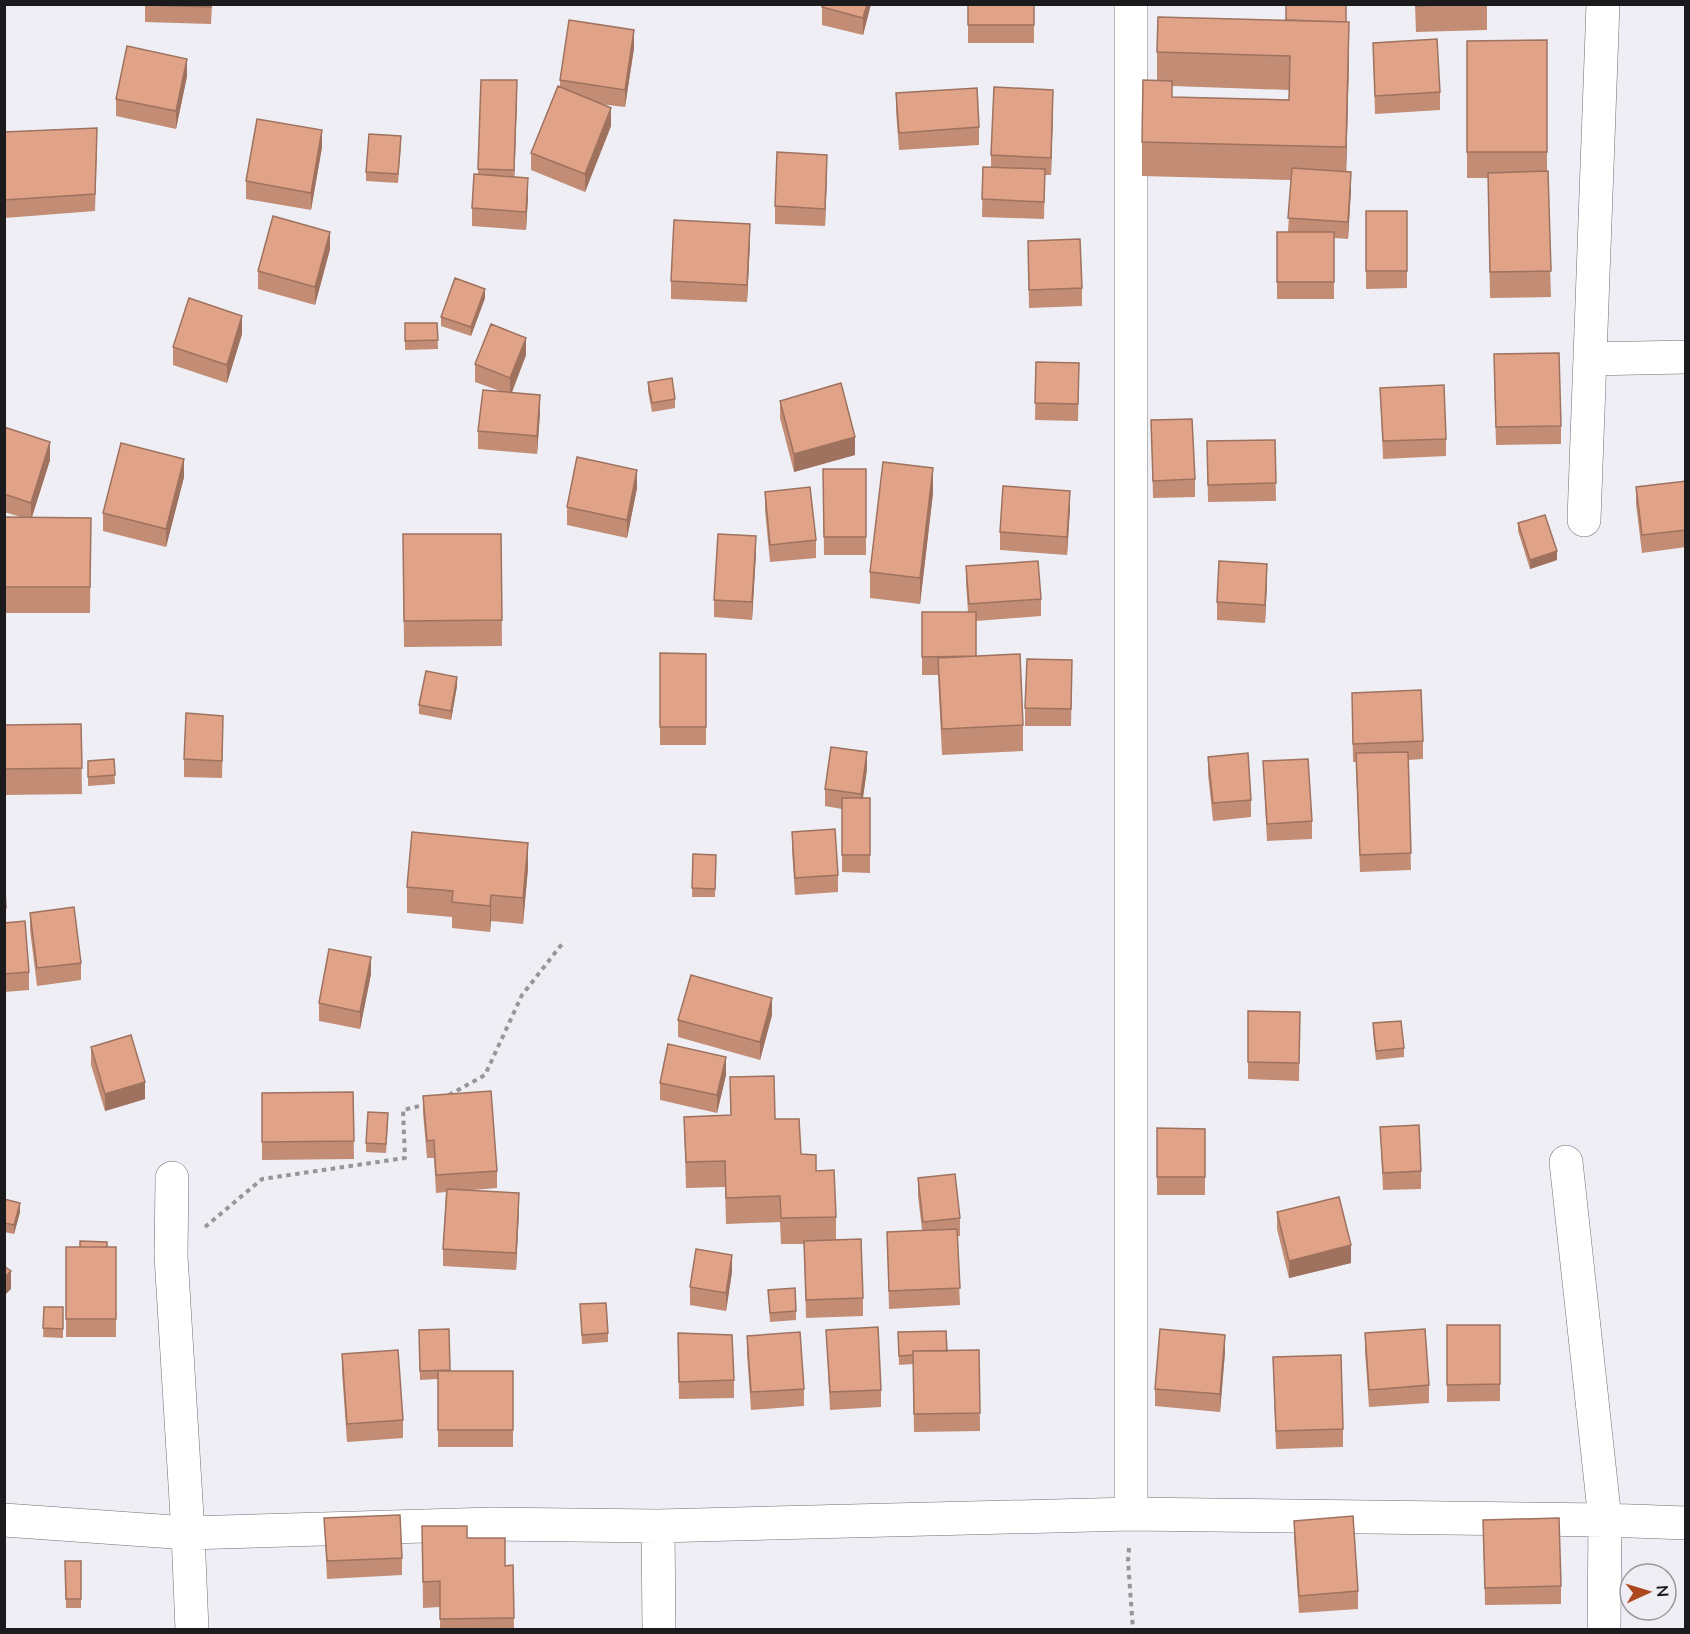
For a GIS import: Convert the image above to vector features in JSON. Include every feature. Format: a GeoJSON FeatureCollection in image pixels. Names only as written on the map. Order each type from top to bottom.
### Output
{"type":"FeatureCollection","features":[{"type":"Feature","properties":{"kind":"street"},"geometry":{"type":"LineString","coordinates":[[1131,4],[1131,1514]]}},
{"type":"Feature","properties":{"kind":"street"},"geometry":{"type":"LineString","coordinates":[[1584,520],[1603,4]]}},
{"type":"Feature","properties":{"kind":"street"},"geometry":{"type":"LineString","coordinates":[[1590,359],[1686,357]]}},
{"type":"Feature","properties":{"kind":"street"},"geometry":{"type":"LineString","coordinates":[[1566,1162],[1605,1520],[1604,1629]]}},
{"type":"Feature","properties":{"kind":"street"},"geometry":{"type":"LineString","coordinates":[[172,1178],[171,1256],[192,1629]]}},
{"type":"Feature","properties":{"kind":"street"},"geometry":{"type":"LineString","coordinates":[[4,1520],[188,1533],[493,1524],[658,1526],[1131,1514],[1686,1523]]}},
{"type":"Feature","properties":{"kind":"street"},"geometry":{"type":"LineString","coordinates":[[658,1526],[659,1629]]}},
{"type":"Feature","properties":{"kind":"path"},"geometry":{"type":"LineString","coordinates":[[446,1097],[485,1075],[522,995],[562,944]]}},
{"type":"Feature","properties":{"kind":"path"},"geometry":{"type":"LineString","coordinates":[[171,1256],[262,1179],[405,1158],[403,1110],[431,1103]]}},
{"type":"Feature","properties":{"kind":"path"},"geometry":{"type":"LineString","coordinates":[[1131,1514],[1128,1561],[1132,1629]]}},
{"type":"Feature","properties":{"kind":"building"},"geometry":{"type":"Polygon","coordinates":[[[145,4],[212,4],[211,7],[145,4]]]}},
{"type":"Feature","properties":{"kind":"building"},"geometry":{"type":"Polygon","coordinates":[[[823,4],[867,4],[863,18],[822,7],[823,4]]]}},
{"type":"Feature","properties":{"kind":"building"},"geometry":{"type":"Polygon","coordinates":[[[968,4],[1034,4],[1034,25],[968,25],[968,4]]]}},
{"type":"Feature","properties":{"kind":"building"},"geometry":{"type":"Polygon","coordinates":[[[1286,4],[1346,4],[1346,22],[1286,20],[1286,4]]]}},
{"type":"Feature","properties":{"kind":"building"},"geometry":{"type":"Polygon","coordinates":[[[1416,4],[1466,4],[1416,6],[1416,4]]]}},
{"type":"Feature","properties":{"kind":"building"},"geometry":{"type":"Polygon","coordinates":[[[1158,17],[1349,22],[1346,147],[1142,142],[1143,80],[1172,81],[1172,97],[1289,100],[1290,56],[1157,52],[1158,17]]]}},
{"type":"Feature","properties":{"kind":"building"},"geometry":{"type":"Polygon","coordinates":[[[569,20],[634,30],[625,90],[560,80],[569,20]]]}},
{"type":"Feature","properties":{"kind":"building"},"geometry":{"type":"Polygon","coordinates":[[[1437,39],[1440,92],[1375,96],[1373,43],[1437,39]]]}},
{"type":"Feature","properties":{"kind":"building"},"geometry":{"type":"Polygon","coordinates":[[[1547,40],[1547,152],[1467,152],[1467,41],[1547,40]]]}},
{"type":"Feature","properties":{"kind":"building"},"geometry":{"type":"Polygon","coordinates":[[[127,46],[187,59],[176,111],[116,99],[127,46]]]}},
{"type":"Feature","properties":{"kind":"building"},"geometry":{"type":"Polygon","coordinates":[[[481,80],[517,80],[514,170],[478,169],[481,80]]]}},
{"type":"Feature","properties":{"kind":"building"},"geometry":{"type":"Polygon","coordinates":[[[558,86],[611,108],[585,174],[531,153],[558,86]]]}},
{"type":"Feature","properties":{"kind":"building"},"geometry":{"type":"Polygon","coordinates":[[[994,87],[1053,90],[1051,158],[991,155],[994,87]]]}},
{"type":"Feature","properties":{"kind":"building"},"geometry":{"type":"Polygon","coordinates":[[[977,88],[979,127],[899,133],[896,93],[977,88]]]}},
{"type":"Feature","properties":{"kind":"building"},"geometry":{"type":"Polygon","coordinates":[[[257,119],[322,130],[311,193],[246,181],[257,119]]]}},
{"type":"Feature","properties":{"kind":"building"},"geometry":{"type":"Polygon","coordinates":[[[97,128],[95,194],[4,200],[4,132],[97,128]]]}},
{"type":"Feature","properties":{"kind":"building"},"geometry":{"type":"Polygon","coordinates":[[[369,134],[401,136],[398,174],[366,172],[369,134]]]}},
{"type":"Feature","properties":{"kind":"building"},"geometry":{"type":"Polygon","coordinates":[[[777,152],[827,155],[825,209],[775,206],[777,152]]]}},
{"type":"Feature","properties":{"kind":"building"},"geometry":{"type":"Polygon","coordinates":[[[983,167],[1045,169],[1044,202],[982,199],[983,167]]]}},
{"type":"Feature","properties":{"kind":"building"},"geometry":{"type":"Polygon","coordinates":[[[1292,168],[1351,172],[1348,222],[1288,218],[1292,168]]]}},
{"type":"Feature","properties":{"kind":"building"},"geometry":{"type":"Polygon","coordinates":[[[1548,171],[1551,271],[1490,272],[1488,173],[1548,171]]]}},
{"type":"Feature","properties":{"kind":"building"},"geometry":{"type":"Polygon","coordinates":[[[474,174],[528,178],[526,212],[472,208],[474,174]]]}},
{"type":"Feature","properties":{"kind":"building"},"geometry":{"type":"Polygon","coordinates":[[[1366,211],[1407,211],[1407,271],[1366,271],[1366,211]]]}},
{"type":"Feature","properties":{"kind":"building"},"geometry":{"type":"Polygon","coordinates":[[[273,216],[330,232],[315,287],[258,271],[273,216]]]}},
{"type":"Feature","properties":{"kind":"building"},"geometry":{"type":"Polygon","coordinates":[[[674,220],[750,224],[747,285],[671,281],[674,220]]]}},
{"type":"Feature","properties":{"kind":"building"},"geometry":{"type":"Polygon","coordinates":[[[1277,232],[1334,232],[1334,282],[1277,282],[1277,232]]]}},
{"type":"Feature","properties":{"kind":"building"},"geometry":{"type":"Polygon","coordinates":[[[1080,239],[1082,288],[1029,290],[1028,241],[1080,239]]]}},
{"type":"Feature","properties":{"kind":"building"},"geometry":{"type":"Polygon","coordinates":[[[455,278],[485,289],[471,327],[441,317],[455,278]]]}},
{"type":"Feature","properties":{"kind":"building"},"geometry":{"type":"Polygon","coordinates":[[[189,298],[242,316],[227,365],[173,347],[189,298]]]}},
{"type":"Feature","properties":{"kind":"building"},"geometry":{"type":"Polygon","coordinates":[[[405,323],[437,323],[438,340],[405,341],[405,323]]]}},
{"type":"Feature","properties":{"kind":"building"},"geometry":{"type":"Polygon","coordinates":[[[491,324],[526,338],[510,378],[475,364],[491,324]]]}},
{"type":"Feature","properties":{"kind":"building"},"geometry":{"type":"Polygon","coordinates":[[[1559,353],[1561,426],[1496,427],[1494,354],[1559,353]]]}},
{"type":"Feature","properties":{"kind":"building"},"geometry":{"type":"Polygon","coordinates":[[[1036,362],[1079,363],[1078,404],[1035,403],[1036,362]]]}},
{"type":"Feature","properties":{"kind":"building"},"geometry":{"type":"Polygon","coordinates":[[[672,378],[675,399],[652,403],[648,382],[672,378]]]}},
{"type":"Feature","properties":{"kind":"building"},"geometry":{"type":"Polygon","coordinates":[[[841,383],[855,437],[794,454],[780,401],[841,383]]]}},
{"type":"Feature","properties":{"kind":"building"},"geometry":{"type":"Polygon","coordinates":[[[1444,385],[1446,439],[1383,441],[1380,388],[1444,385]]]}},
{"type":"Feature","properties":{"kind":"building"},"geometry":{"type":"Polygon","coordinates":[[[483,390],[540,395],[537,436],[478,431],[483,390]]]}},
{"type":"Feature","properties":{"kind":"building"},"geometry":{"type":"Polygon","coordinates":[[[1192,419],[1195,479],[1153,481],[1151,420],[1192,419]]]}},
{"type":"Feature","properties":{"kind":"building"},"geometry":{"type":"Polygon","coordinates":[[[4,427],[50,442],[31,503],[4,494],[4,427]]]}},
{"type":"Feature","properties":{"kind":"building"},"geometry":{"type":"Polygon","coordinates":[[[1275,440],[1276,483],[1208,485],[1207,441],[1275,440]]]}},
{"type":"Feature","properties":{"kind":"building"},"geometry":{"type":"Polygon","coordinates":[[[121,443],[184,459],[166,529],[103,513],[121,443]]]}},
{"type":"Feature","properties":{"kind":"building"},"geometry":{"type":"Polygon","coordinates":[[[577,457],[637,470],[627,520],[567,507],[577,457]]]}},
{"type":"Feature","properties":{"kind":"building"},"geometry":{"type":"Polygon","coordinates":[[[883,462],[933,468],[920,578],[870,572],[883,462]]]}},
{"type":"Feature","properties":{"kind":"building"},"geometry":{"type":"Polygon","coordinates":[[[823,469],[866,469],[866,537],[824,537],[823,469]]]}},
{"type":"Feature","properties":{"kind":"building"},"geometry":{"type":"Polygon","coordinates":[[[1686,481],[1686,530],[1642,535],[1636,487],[1686,481]]]}},
{"type":"Feature","properties":{"kind":"building"},"geometry":{"type":"Polygon","coordinates":[[[1003,486],[1070,491],[1067,537],[1000,532],[1003,486]]]}},
{"type":"Feature","properties":{"kind":"building"},"geometry":{"type":"Polygon","coordinates":[[[810,487],[816,540],[770,545],[765,492],[810,487]]]}},
{"type":"Feature","properties":{"kind":"building"},"geometry":{"type":"Polygon","coordinates":[[[1545,515],[1557,551],[1530,560],[1518,523],[1545,515]]]}},
{"type":"Feature","properties":{"kind":"building"},"geometry":{"type":"Polygon","coordinates":[[[4,517],[91,518],[90,587],[4,587],[4,517]]]}},
{"type":"Feature","properties":{"kind":"building"},"geometry":{"type":"Polygon","coordinates":[[[403,534],[501,534],[502,620],[404,621],[403,534]]]}},
{"type":"Feature","properties":{"kind":"building"},"geometry":{"type":"Polygon","coordinates":[[[718,534],[756,536],[752,602],[714,600],[718,534]]]}},
{"type":"Feature","properties":{"kind":"building"},"geometry":{"type":"Polygon","coordinates":[[[1038,561],[1041,599],[969,604],[966,566],[1038,561]]]}},
{"type":"Feature","properties":{"kind":"building"},"geometry":{"type":"Polygon","coordinates":[[[1219,561],[1267,564],[1265,605],[1217,602],[1219,561]]]}},
{"type":"Feature","properties":{"kind":"building"},"geometry":{"type":"Polygon","coordinates":[[[922,612],[976,612],[976,656],[922,657],[922,612]]]}},
{"type":"Feature","properties":{"kind":"building"},"geometry":{"type":"Polygon","coordinates":[[[660,653],[706,654],[706,727],[660,727],[660,653]]]}},
{"type":"Feature","properties":{"kind":"building"},"geometry":{"type":"Polygon","coordinates":[[[1020,654],[1023,725],[942,729],[938,658],[1020,654]]]}},
{"type":"Feature","properties":{"kind":"building"},"geometry":{"type":"Polygon","coordinates":[[[1027,659],[1072,660],[1071,709],[1025,708],[1027,659]]]}},
{"type":"Feature","properties":{"kind":"building"},"geometry":{"type":"Polygon","coordinates":[[[426,671],[457,677],[451,711],[419,705],[426,671]]]}},
{"type":"Feature","properties":{"kind":"building"},"geometry":{"type":"Polygon","coordinates":[[[1421,690],[1423,741],[1353,744],[1352,693],[1421,690]]]}},
{"type":"Feature","properties":{"kind":"building"},"geometry":{"type":"Polygon","coordinates":[[[186,713],[223,716],[222,761],[184,759],[186,713]]]}},
{"type":"Feature","properties":{"kind":"building"},"geometry":{"type":"Polygon","coordinates":[[[81,724],[82,768],[4,769],[4,725],[81,724]]]}},
{"type":"Feature","properties":{"kind":"building"},"geometry":{"type":"Polygon","coordinates":[[[831,747],[867,752],[861,794],[825,789],[831,747]]]}},
{"type":"Feature","properties":{"kind":"building"},"geometry":{"type":"Polygon","coordinates":[[[1408,752],[1411,853],[1360,855],[1356,753],[1408,752]]]}},
{"type":"Feature","properties":{"kind":"building"},"geometry":{"type":"Polygon","coordinates":[[[1248,753],[1251,800],[1213,803],[1208,757],[1248,753]]]}},
{"type":"Feature","properties":{"kind":"building"},"geometry":{"type":"Polygon","coordinates":[[[114,759],[115,775],[88,777],[88,761],[114,759]]]}},
{"type":"Feature","properties":{"kind":"building"},"geometry":{"type":"Polygon","coordinates":[[[1308,759],[1312,821],[1267,824],[1263,761],[1308,759]]]}},
{"type":"Feature","properties":{"kind":"building"},"geometry":{"type":"Polygon","coordinates":[[[842,798],[870,798],[870,855],[842,855],[842,798]]]}},
{"type":"Feature","properties":{"kind":"building"},"geometry":{"type":"Polygon","coordinates":[[[835,829],[838,875],[795,878],[792,832],[835,829]]]}},
{"type":"Feature","properties":{"kind":"building"},"geometry":{"type":"Polygon","coordinates":[[[412,832],[528,843],[523,898],[491,895],[490,906],[452,902],[453,891],[407,887],[412,832]]]}},
{"type":"Feature","properties":{"kind":"building"},"geometry":{"type":"Polygon","coordinates":[[[693,854],[716,855],[715,889],[692,888],[693,854]]]}},
{"type":"Feature","properties":{"kind":"building"},"geometry":{"type":"Polygon","coordinates":[[[4,870],[6,908],[4,908],[4,870]]]}},
{"type":"Feature","properties":{"kind":"building"},"geometry":{"type":"Polygon","coordinates":[[[74,907],[81,963],[37,968],[30,913],[74,907]]]}},
{"type":"Feature","properties":{"kind":"building"},"geometry":{"type":"Polygon","coordinates":[[[25,921],[29,972],[4,974],[4,923],[25,921]]]}},
{"type":"Feature","properties":{"kind":"building"},"geometry":{"type":"Polygon","coordinates":[[[329,949],[371,957],[360,1012],[319,1003],[329,949]]]}},
{"type":"Feature","properties":{"kind":"building"},"geometry":{"type":"Polygon","coordinates":[[[691,975],[772,998],[760,1042],[678,1020],[691,975]]]}},
{"type":"Feature","properties":{"kind":"building"},"geometry":{"type":"Polygon","coordinates":[[[1248,1011],[1300,1012],[1299,1063],[1248,1062],[1248,1011]]]}},
{"type":"Feature","properties":{"kind":"building"},"geometry":{"type":"Polygon","coordinates":[[[1401,1021],[1404,1048],[1376,1051],[1373,1023],[1401,1021]]]}},
{"type":"Feature","properties":{"kind":"building"},"geometry":{"type":"Polygon","coordinates":[[[131,1035],[145,1082],[105,1094],[91,1047],[131,1035]]]}},
{"type":"Feature","properties":{"kind":"building"},"geometry":{"type":"Polygon","coordinates":[[[668,1044],[726,1057],[717,1095],[660,1083],[668,1044]]]}},
{"type":"Feature","properties":{"kind":"building"},"geometry":{"type":"Polygon","coordinates":[[[774,1076],[775,1119],[799,1119],[801,1154],[816,1155],[816,1171],[834,1170],[836,1217],[781,1218],[780,1196],[726,1198],[725,1161],[686,1162],[684,1117],[731,1115],[730,1077],[774,1076]]]}},
{"type":"Feature","properties":{"kind":"building"},"geometry":{"type":"Polygon","coordinates":[[[491,1091],[497,1171],[436,1175],[434,1140],[427,1141],[423,1096],[491,1091]]]}},
{"type":"Feature","properties":{"kind":"building"},"geometry":{"type":"Polygon","coordinates":[[[353,1092],[354,1141],[262,1142],[262,1093],[353,1092]]]}},
{"type":"Feature","properties":{"kind":"building"},"geometry":{"type":"Polygon","coordinates":[[[368,1112],[388,1113],[386,1144],[366,1143],[368,1112]]]}},
{"type":"Feature","properties":{"kind":"building"},"geometry":{"type":"Polygon","coordinates":[[[1419,1125],[1421,1171],[1383,1173],[1380,1127],[1419,1125]]]}},
{"type":"Feature","properties":{"kind":"building"},"geometry":{"type":"Polygon","coordinates":[[[1157,1128],[1205,1129],[1205,1177],[1157,1177],[1157,1128]]]}},
{"type":"Feature","properties":{"kind":"building"},"geometry":{"type":"Polygon","coordinates":[[[955,1174],[960,1218],[923,1222],[918,1178],[955,1174]]]}},
{"type":"Feature","properties":{"kind":"building"},"geometry":{"type":"Polygon","coordinates":[[[447,1189],[519,1193],[516,1253],[443,1249],[447,1189]]]}},
{"type":"Feature","properties":{"kind":"building"},"geometry":{"type":"Polygon","coordinates":[[[1339,1197],[1351,1245],[1289,1261],[1277,1212],[1339,1197]]]}},
{"type":"Feature","properties":{"kind":"building"},"geometry":{"type":"Polygon","coordinates":[[[4,1199],[20,1203],[14,1225],[4,1223],[4,1199]]]}},
{"type":"Feature","properties":{"kind":"building"},"geometry":{"type":"Polygon","coordinates":[[[957,1229],[960,1288],[889,1291],[887,1232],[957,1229]]]}},
{"type":"Feature","properties":{"kind":"building"},"geometry":{"type":"Polygon","coordinates":[[[861,1239],[863,1298],[806,1300],[804,1241],[861,1239]]]}},
{"type":"Feature","properties":{"kind":"building"},"geometry":{"type":"Polygon","coordinates":[[[80,1241],[107,1242],[107,1247],[80,1247],[80,1241]]]}},
{"type":"Feature","properties":{"kind":"building"},"geometry":{"type":"Polygon","coordinates":[[[66,1247],[116,1247],[116,1319],[66,1319],[66,1247]]]}},
{"type":"Feature","properties":{"kind":"building"},"geometry":{"type":"Polygon","coordinates":[[[696,1249],[732,1255],[726,1293],[690,1287],[696,1249]]]}},
{"type":"Feature","properties":{"kind":"building"},"geometry":{"type":"Polygon","coordinates":[[[4,1266],[11,1271],[4,1278],[4,1266]]]}},
{"type":"Feature","properties":{"kind":"building"},"geometry":{"type":"Polygon","coordinates":[[[795,1288],[796,1311],[770,1313],[768,1290],[795,1288]]]}},
{"type":"Feature","properties":{"kind":"building"},"geometry":{"type":"Polygon","coordinates":[[[606,1303],[608,1333],[582,1335],[580,1304],[606,1303]]]}},
{"type":"Feature","properties":{"kind":"building"},"geometry":{"type":"Polygon","coordinates":[[[44,1307],[63,1307],[63,1329],[43,1328],[44,1307]]]}},
{"type":"Feature","properties":{"kind":"building"},"geometry":{"type":"Polygon","coordinates":[[[1447,1325],[1500,1325],[1500,1384],[1447,1385],[1447,1325]]]}},
{"type":"Feature","properties":{"kind":"building"},"geometry":{"type":"Polygon","coordinates":[[[878,1327],[881,1390],[830,1392],[826,1330],[878,1327]]]}},
{"type":"Feature","properties":{"kind":"building"},"geometry":{"type":"Polygon","coordinates":[[[449,1329],[450,1370],[420,1371],[419,1330],[449,1329]]]}},
{"type":"Feature","properties":{"kind":"building"},"geometry":{"type":"Polygon","coordinates":[[[1160,1329],[1225,1335],[1220,1394],[1155,1389],[1160,1329]]]}},
{"type":"Feature","properties":{"kind":"building"},"geometry":{"type":"Polygon","coordinates":[[[1425,1329],[1429,1385],[1369,1390],[1365,1333],[1425,1329]]]}},
{"type":"Feature","properties":{"kind":"building"},"geometry":{"type":"Polygon","coordinates":[[[946,1331],[947,1351],[913,1351],[913,1355],[899,1356],[898,1332],[946,1331]]]}},
{"type":"Feature","properties":{"kind":"building"},"geometry":{"type":"Polygon","coordinates":[[[800,1332],[804,1389],[751,1392],[747,1336],[800,1332]]]}},
{"type":"Feature","properties":{"kind":"building"},"geometry":{"type":"Polygon","coordinates":[[[678,1333],[732,1335],[734,1380],[679,1382],[678,1333]]]}},
{"type":"Feature","properties":{"kind":"building"},"geometry":{"type":"Polygon","coordinates":[[[398,1350],[403,1420],[347,1424],[342,1354],[398,1350]]]}},
{"type":"Feature","properties":{"kind":"building"},"geometry":{"type":"Polygon","coordinates":[[[979,1350],[980,1413],[914,1414],[913,1351],[979,1350]]]}},
{"type":"Feature","properties":{"kind":"building"},"geometry":{"type":"Polygon","coordinates":[[[1341,1355],[1343,1429],[1276,1431],[1273,1357],[1341,1355]]]}},
{"type":"Feature","properties":{"kind":"building"},"geometry":{"type":"Polygon","coordinates":[[[438,1371],[513,1371],[513,1430],[438,1430],[438,1371]]]}},
{"type":"Feature","properties":{"kind":"building"},"geometry":{"type":"Polygon","coordinates":[[[400,1515],[402,1558],[327,1561],[324,1518],[400,1515]]]}},
{"type":"Feature","properties":{"kind":"building"},"geometry":{"type":"Polygon","coordinates":[[[1353,1516],[1358,1591],[1299,1596],[1294,1521],[1353,1516]]]}},
{"type":"Feature","properties":{"kind":"building"},"geometry":{"type":"Polygon","coordinates":[[[1559,1518],[1561,1586],[1485,1588],[1483,1520],[1559,1518]]]}},
{"type":"Feature","properties":{"kind":"building"},"geometry":{"type":"Polygon","coordinates":[[[422,1526],[467,1526],[467,1538],[505,1538],[505,1566],[513,1565],[514,1618],[440,1619],[440,1581],[423,1582],[422,1526]]]}},
{"type":"Feature","properties":{"kind":"building"},"geometry":{"type":"Polygon","coordinates":[[[65,1561],[81,1561],[81,1599],[66,1599],[65,1561]]]}}]}
